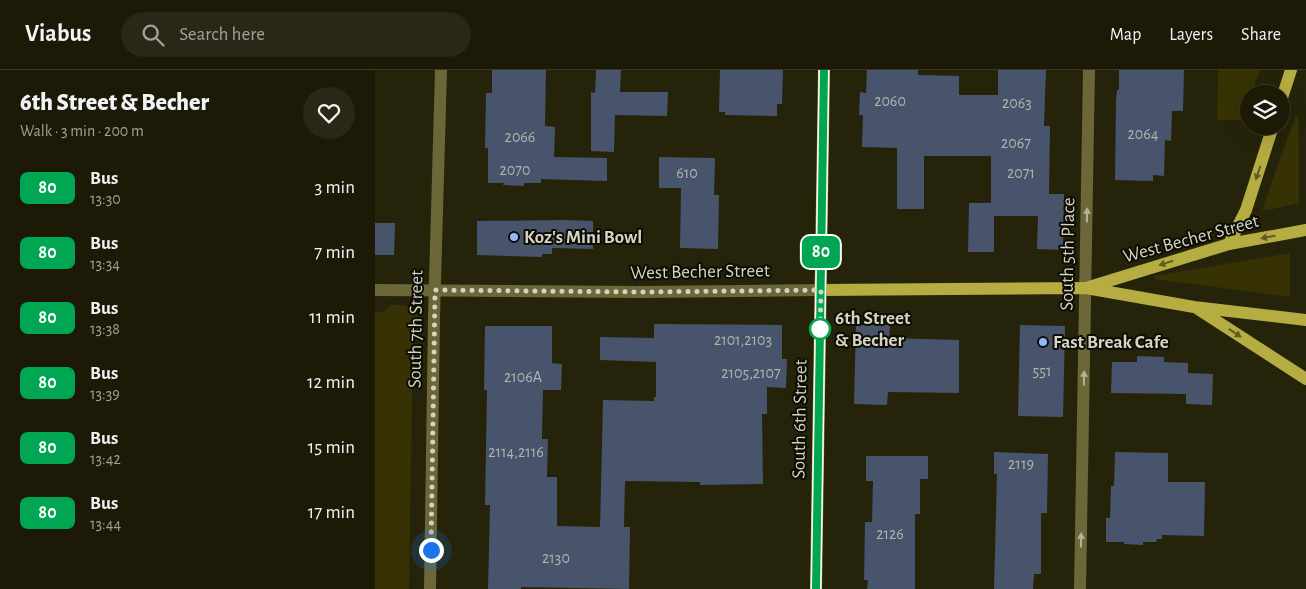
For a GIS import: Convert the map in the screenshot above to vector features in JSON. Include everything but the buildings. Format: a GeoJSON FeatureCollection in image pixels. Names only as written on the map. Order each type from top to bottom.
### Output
{"type":"FeatureCollection","features":[{"type":"Feature","properties":{"kind":"main road","name":"South 6th Street"},"geometry":{"type":"LineString","coordinates":[[816,589],[824,70]]}},
{"type":"Feature","properties":{"kind":"main road"},"geometry":{"type":"LineString","coordinates":[[1286,85],[1291,70]]}},
{"type":"Feature","properties":{"kind":"main road"},"geometry":{"type":"LineString","coordinates":[[1229,244],[1246,210],[1270,135]]}},
{"type":"Feature","properties":{"kind":"main road","name":"West Becher Street"},"geometry":{"type":"LineString","coordinates":[[1086,288],[1229,244],[1306,230]]}},
{"type":"Feature","properties":{"kind":"main road","name":"West Becher Street"},"geometry":{"type":"LineString","coordinates":[[821,290],[1086,288],[1194,306],[1306,320]]}},
{"type":"Feature","properties":{"kind":"main road"},"geometry":{"type":"LineString","coordinates":[[1194,306],[1306,379]]}},
{"type":"Feature","properties":{"kind":"street","name":"South 7th Street"},"geometry":{"type":"LineString","coordinates":[[430,589],[441,70]]}},
{"type":"Feature","properties":{"kind":"street","name":"South 5th Place"},"geometry":{"type":"LineString","coordinates":[[1080,589],[1089,70]]}},
{"type":"Feature","properties":{"kind":"street","name":"West Becher Street"},"geometry":{"type":"LineString","coordinates":[[375,290],[641,292],[821,290]]}},
{"type":"Feature","properties":{"kind":"shaded area"},"geometry":{"type":"Polygon","coordinates":[[[1218,70],[1260,70],[1254,85],[1240,85],[1240,120],[1217,120],[1218,70]]]}},
{"type":"Feature","properties":{"kind":"shaded area"},"geometry":{"type":"Polygon","coordinates":[[[1296,114],[1299,120],[1299,203],[1262,210],[1290,135],[1296,114]]]}},
{"type":"Feature","properties":{"kind":"shaded area"},"geometry":{"type":"Polygon","coordinates":[[[1290,253],[1290,297],[1154,279],[1154,276],[1290,253]]]}},
{"type":"Feature","properties":{"kind":"shaded area"},"geometry":{"type":"Polygon","coordinates":[[[390,305],[404,305],[413,308],[418,315],[420,328],[413,335],[409,589],[375,589],[375,312],[384,312],[390,305]]]}},
{"type":"Feature","properties":{"kind":"bus line","name":"80"},"geometry":{"type":"LineString","coordinates":[[816,589],[824,70]]}},
{"type":"Feature","properties":{"kind":"place","name":"Koz's Mini Bowl"},"geometry":{"type":"Point","coordinates":[514,237]}},
{"type":"Feature","properties":{"kind":"place","name":"6th Street & Becher"},"geometry":{"type":"Point","coordinates":[820,329]}},
{"type":"Feature","properties":{"kind":"place","name":"Fast Break Cafe"},"geometry":{"type":"Point","coordinates":[1043,342]}},
{"type":"Feature","properties":{"kind":"route"},"geometry":{"type":"LineString","coordinates":[[431,550],[435,290],[641,292],[821,290],[820,335],[820,329]]}}]}
